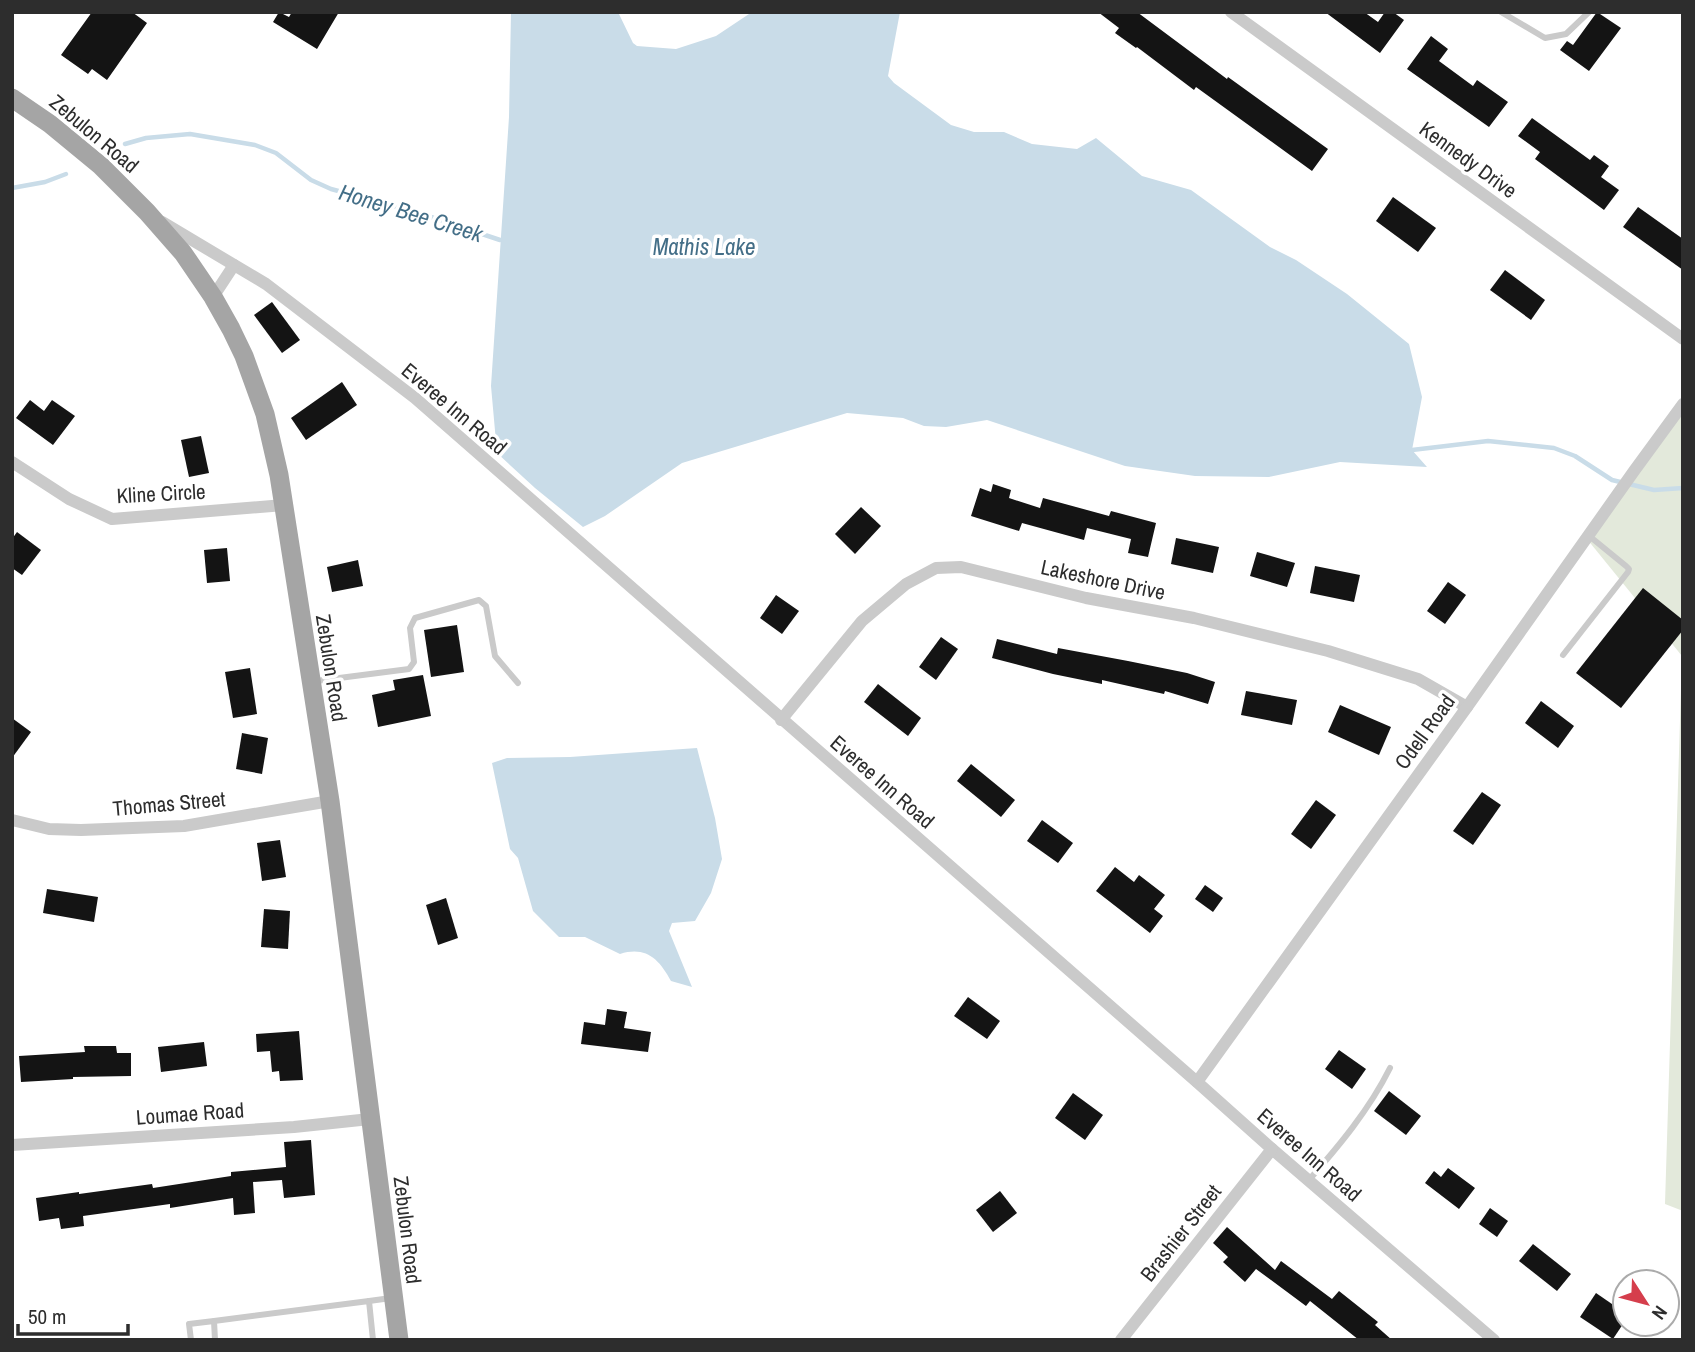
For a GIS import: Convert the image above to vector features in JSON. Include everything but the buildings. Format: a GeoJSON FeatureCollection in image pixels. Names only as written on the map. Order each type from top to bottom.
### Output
{"type":"FeatureCollection","features":[{"type":"Feature","properties":{"kind":"main road","name":"Zebulon Road"},"geometry":{"type":"LineString","coordinates":[[12,98],[76,144],[109,173],[183,253],[213,297],[244,356],[265,414],[284,505],[330,801],[399,1340]]}},
{"type":"Feature","properties":{"kind":"street","name":"Kennedy Drive"},"geometry":{"type":"LineString","coordinates":[[1231,12],[1683,339]]}},
{"type":"Feature","properties":{"kind":"street","name":"Everee Inn Road"},"geometry":{"type":"LineString","coordinates":[[147,212],[266,285],[415,398],[1308,1181],[1494,1340]]}},
{"type":"Feature","properties":{"kind":"street"},"geometry":{"type":"LineString","coordinates":[[213,297],[234,265]]}},
{"type":"Feature","properties":{"kind":"street","name":"Odell Road"},"geometry":{"type":"LineString","coordinates":[[1196,1082],[1683,404]]}},
{"type":"Feature","properties":{"kind":"street","name":"Kline Circle"},"geometry":{"type":"LineString","coordinates":[[12,462],[69,499],[113,519],[284,505]]}},
{"type":"Feature","properties":{"kind":"street","name":"Lakeshore Drive"},"geometry":{"type":"LineString","coordinates":[[781,720],[862,621],[897,591],[936,568],[961,567],[1086,598],[1194,618],[1328,651],[1418,679],[1467,707]]}},
{"type":"Feature","properties":{"kind":"street","name":"Thomas Street"},"geometry":{"type":"LineString","coordinates":[[12,820],[49,829],[184,826],[330,801]]}},
{"type":"Feature","properties":{"kind":"street","name":"Loumae Road"},"geometry":{"type":"LineString","coordinates":[[12,1145],[294,1127],[370,1119]]}},
{"type":"Feature","properties":{"kind":"street","name":"Brashier Street"},"geometry":{"type":"LineString","coordinates":[[1121,1340],[1272,1149]]}},
{"type":"Feature","properties":{"kind":"lane"},"geometry":{"type":"LineString","coordinates":[[1501,12],[1545,38],[1566,34],[1589,12]]}},
{"type":"Feature","properties":{"kind":"lane"},"geometry":{"type":"LineString","coordinates":[[1563,655],[1629,569],[1588,535]]}},
{"type":"Feature","properties":{"kind":"lane"},"geometry":{"type":"LineString","coordinates":[[310,682],[409,669],[414,662],[410,628],[415,618],[480,600],[486,606],[495,656],[518,683]]}},
{"type":"Feature","properties":{"kind":"lane"},"geometry":{"type":"LineString","coordinates":[[1308,1181],[1338,1147],[1390,1068]]}},
{"type":"Feature","properties":{"kind":"lane"},"geometry":{"type":"LineString","coordinates":[[191,1340],[189,1324],[393,1298]]}},
{"type":"Feature","properties":{"kind":"lane"},"geometry":{"type":"LineString","coordinates":[[369,1301],[373,1340]]}},
{"type":"Feature","properties":{"kind":"lane"},"geometry":{"type":"LineString","coordinates":[[214,1321],[215,1340]]}},
{"type":"Feature","properties":{"kind":"shaded area"},"geometry":{"type":"Polygon","coordinates":[[[1683,411],[1683,1211],[1665,1204],[1682,656],[1587,539],[1683,411]]]}},
{"type":"Feature","properties":{"kind":"water","name":"Mathis Lake"},"geometry":{"type":"Polygon","coordinates":[[[511,12],[618,12],[637,46],[676,49],[716,36],[752,12],[900,12],[888,76],[951,125],[974,132],[1004,132],[1032,144],[1077,149],[1096,138],[1142,176],[1191,190],[1270,247],[1296,260],[1347,294],[1409,344],[1422,397],[1412,450],[1427,467],[1340,462],[1269,477],[1195,476],[1125,466],[987,420],[946,427],[924,426],[903,418],[847,413],[682,463],[605,516],[583,527],[497,453],[491,386],[509,117],[511,12]]]}},
{"type":"Feature","properties":{"kind":"water"},"geometry":{"type":"Polygon","coordinates":[[[697,748],[715,818],[722,859],[711,893],[695,921],[672,923],[669,931],[692,987],[671,981],[662,966],[644,953],[620,954],[585,937],[559,937],[533,911],[518,858],[510,849],[492,763],[507,758],[570,757],[697,748]]]}},
{"type":"Feature","properties":{"kind":"waterway","name":"Honey Bee Creek"},"geometry":{"type":"LineString","coordinates":[[125,144],[146,138],[190,134],[255,145],[276,153],[311,180],[331,189],[416,212],[500,240]]}},
{"type":"Feature","properties":{"kind":"waterway","name":"Honey Bee Creek"},"geometry":{"type":"LineString","coordinates":[[12,188],[45,182],[66,174]]}},
{"type":"Feature","properties":{"kind":"waterway","name":"Honey Bee Creek"},"geometry":{"type":"LineString","coordinates":[[1412,450],[1488,441],[1554,448],[1575,456],[1612,480],[1654,490],[1683,488]]}}]}
